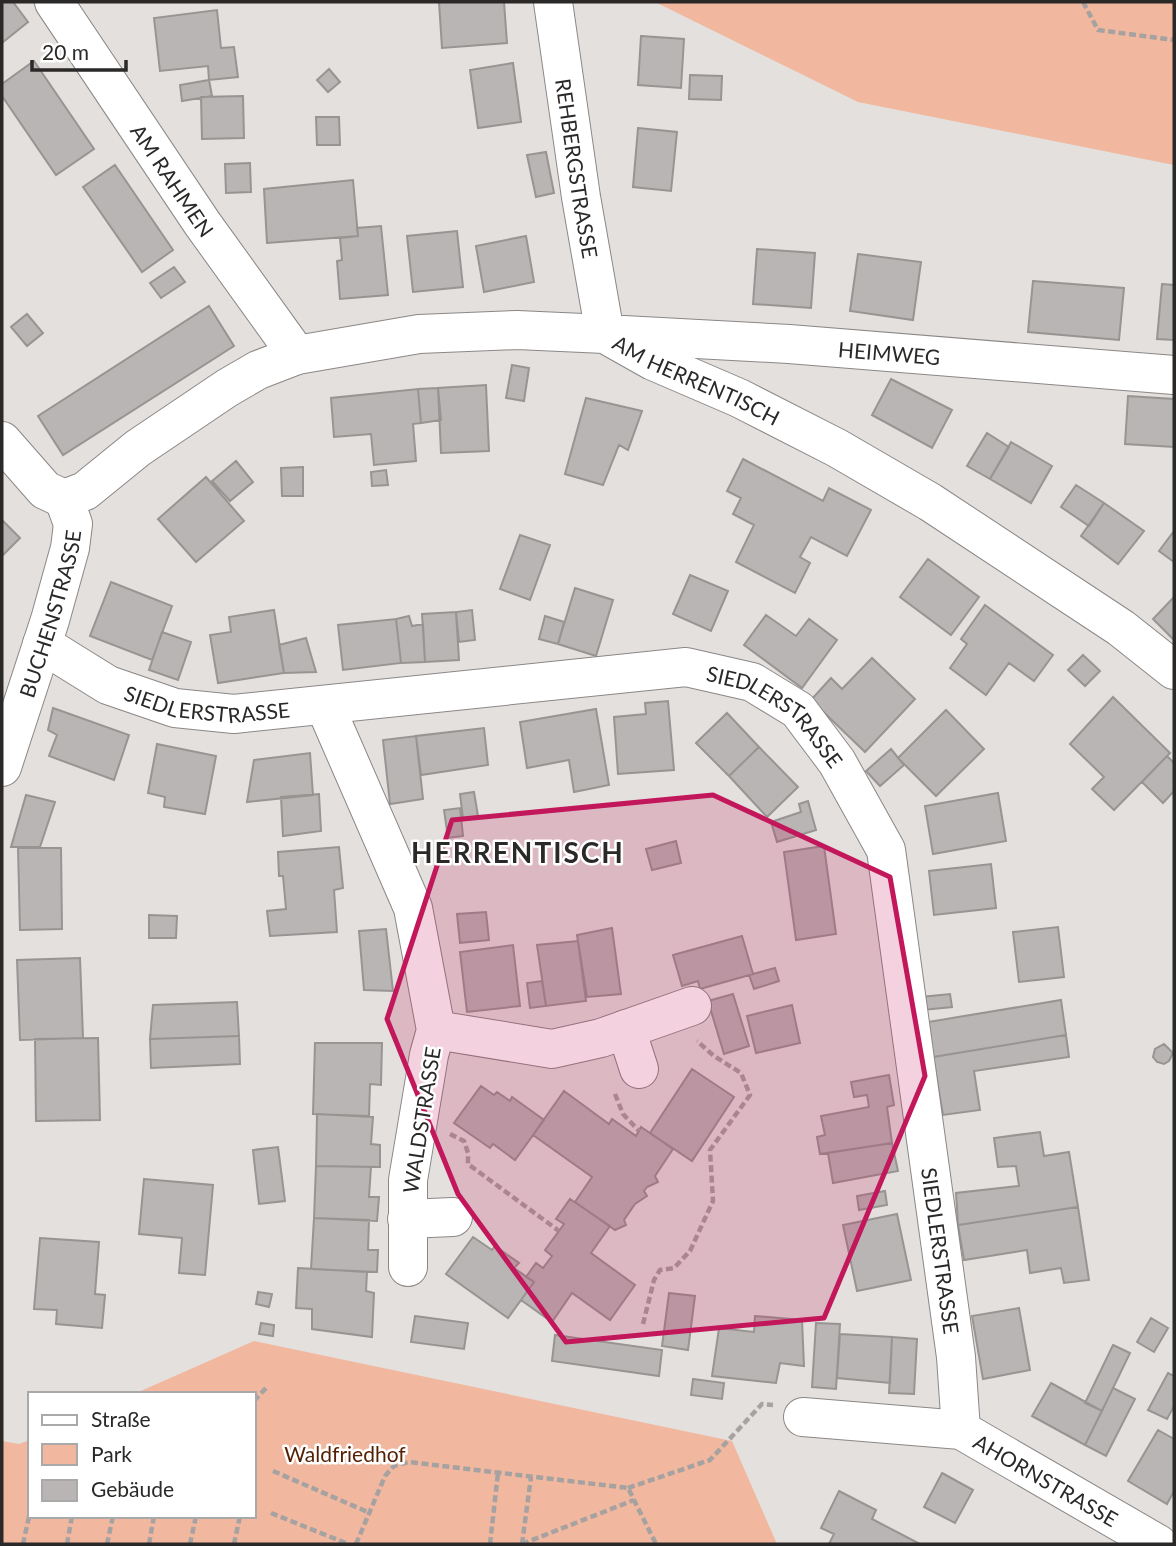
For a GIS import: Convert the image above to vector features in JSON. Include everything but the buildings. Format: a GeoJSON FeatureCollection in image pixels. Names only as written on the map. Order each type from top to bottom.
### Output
{"type":"FeatureCollection","features":[{"type":"Feature","properties":{"kind":"street","name":"AM RAHMEN"},"geometry":{"type":"LineString","coordinates":[[54,2],[202,223],[297,355]]}},
{"type":"Feature","properties":{"kind":"street","name":"REHBERGSTRASSE"},"geometry":{"type":"LineString","coordinates":[[553,2],[581,197],[605,334]]}},
{"type":"Feature","properties":{"kind":"street","name":"AM HERRENTISCH"},"geometry":{"type":"LineString","coordinates":[[64,499],[85,491],[138,448],[227,388],[258,370],[297,355],[419,334],[517,330],[605,334],[653,361],[739,398],[837,448],[930,502],[1121,628],[1174,670]]}},
{"type":"Feature","properties":{"kind":"street","name":"HEIMWEG"},"geometry":{"type":"LineString","coordinates":[[605,334],[789,344],[1174,376]]}},
{"type":"Feature","properties":{"kind":"street"},"geometry":{"type":"LineString","coordinates":[[2,441],[46,490],[64,499]]}},
{"type":"Feature","properties":{"kind":"street","name":"BUCHENSTRASSE"},"geometry":{"type":"LineString","coordinates":[[2,767],[70,548],[73,524],[64,499]]}},
{"type":"Feature","properties":{"kind":"street","name":"SIEDLERSTRASSE"},"geometry":{"type":"LineString","coordinates":[[42,644],[108,685],[175,708],[234,714],[686,667],[752,682],[798,710],[837,762],[886,850],[956,1357],[961,1430]]}},
{"type":"Feature","properties":{"kind":"street","name":"WALDSTRASSE"},"geometry":{"type":"LineString","coordinates":[[325,706],[413,908],[436,1030],[415,1129],[408,1180],[408,1267]]}},
{"type":"Feature","properties":{"kind":"street"},"geometry":{"type":"LineString","coordinates":[[436,1030],[552,1049],[626,1029],[685,1009]]}},
{"type":"Feature","properties":{"kind":"street"},"geometry":{"type":"LineString","coordinates":[[626,1029],[639,1069]]}},
{"type":"Feature","properties":{"kind":"street","name":"WALDSTRASSE"},"geometry":{"type":"LineString","coordinates":[[407,1219],[453,1217]]}},
{"type":"Feature","properties":{"kind":"street","name":"AHORNSTRASSE"},"geometry":{"type":"LineString","coordinates":[[803,1417],[961,1430],[1158,1544]]}},
{"type":"Feature","properties":{"kind":"path"},"geometry":{"type":"LineString","coordinates":[[1083,2],[1098,30],[1174,40]]}},
{"type":"Feature","properties":{"kind":"path"},"geometry":{"type":"LineString","coordinates":[[643,1324],[654,1280],[660,1270],[674,1268],[690,1251],[713,1201],[710,1150],[750,1095],[741,1073],[690,1036],[685,1009]]}},
{"type":"Feature","properties":{"kind":"path"},"geometry":{"type":"LineString","coordinates":[[415,1129],[448,1132],[464,1141],[468,1164],[559,1231]]}},
{"type":"Feature","properties":{"kind":"path"},"geometry":{"type":"LineString","coordinates":[[256,1399],[266,1388]]}},
{"type":"Feature","properties":{"kind":"path"},"geometry":{"type":"LineString","coordinates":[[356,1544],[385,1476],[394,1466],[409,1462],[628,1488],[710,1460],[762,1404],[792,1406],[803,1417]]}},
{"type":"Feature","properties":{"kind":"path"},"geometry":{"type":"LineString","coordinates":[[273,1471],[370,1513]]}},
{"type":"Feature","properties":{"kind":"path"},"geometry":{"type":"LineString","coordinates":[[490,1544],[498,1473]]}},
{"type":"Feature","properties":{"kind":"path"},"geometry":{"type":"LineString","coordinates":[[531,1476],[522,1544],[634,1500]]}},
{"type":"Feature","properties":{"kind":"path"},"geometry":{"type":"LineString","coordinates":[[628,1488],[656,1544]]}},
{"type":"Feature","properties":{"kind":"path"},"geometry":{"type":"LineString","coordinates":[[271,1513],[348,1544]]}},
{"type":"Feature","properties":{"kind":"path"},"geometry":{"type":"LineString","coordinates":[[23,1544],[29,1518]]}},
{"type":"Feature","properties":{"kind":"path"},"geometry":{"type":"LineString","coordinates":[[67,1544],[72,1518]]}},
{"type":"Feature","properties":{"kind":"path"},"geometry":{"type":"LineString","coordinates":[[107,1544],[113,1518]]}},
{"type":"Feature","properties":{"kind":"path"},"geometry":{"type":"LineString","coordinates":[[149,1544],[154,1518]]}},
{"type":"Feature","properties":{"kind":"path"},"geometry":{"type":"LineString","coordinates":[[190,1544],[196,1518]]}},
{"type":"Feature","properties":{"kind":"path"},"geometry":{"type":"LineString","coordinates":[[234,1544],[240,1518]]}},
{"type":"Feature","properties":{"kind":"highlighted area"},"geometry":{"type":"Polygon","coordinates":[[[713,795],[890,877],[925,1076],[824,1318],[566,1342],[458,1194],[387,1019],[452,820],[713,795]]]}},
{"type":"Feature","properties":{"kind":"green space"},"geometry":{"type":"Polygon","coordinates":[[[655,2],[1174,2],[1174,165],[858,102],[655,2]]]}},
{"type":"Feature","properties":{"kind":"green space","name":"Waldfriedhof"},"geometry":{"type":"Polygon","coordinates":[[[254,1341],[732,1441],[777,1544],[2,1544],[2,1441],[19,1444],[28,1441],[28,1518],[256,1518],[256,1392],[139,1392],[254,1341]]]}},
{"type":"Feature","properties":{"kind":"district","name":"HERRENTISCH"},"geometry":{"type":"Point","coordinates":[518,852]}}]}
